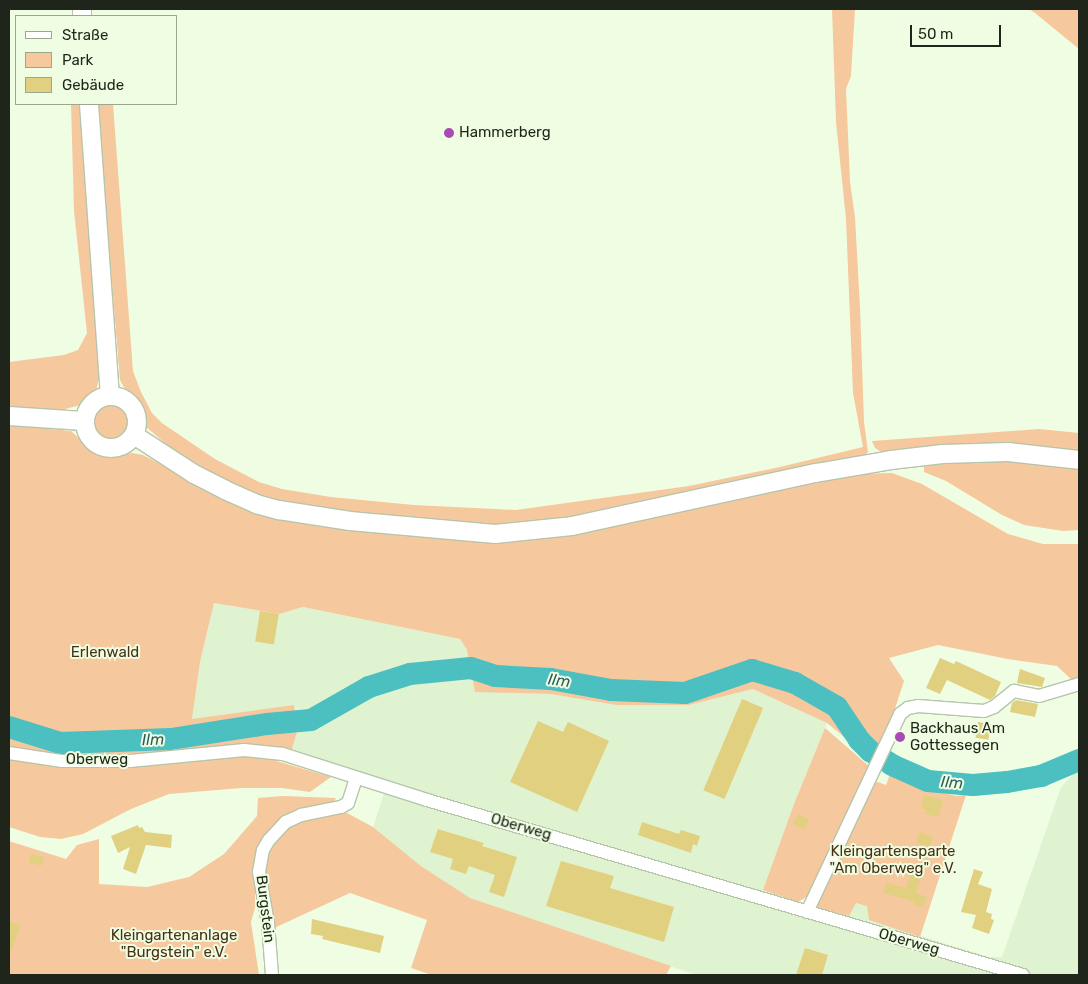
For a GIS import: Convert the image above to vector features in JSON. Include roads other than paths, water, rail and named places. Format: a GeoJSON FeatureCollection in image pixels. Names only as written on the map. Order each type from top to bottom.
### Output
{"type":"FeatureCollection","features":[{"type":"Feature","properties":{"kind":"main road"},"geometry":{"type":"LineString","coordinates":[[89,105],[110,396]]}},
{"type":"Feature","properties":{"kind":"main road"},"geometry":{"type":"LineString","coordinates":[[110,396],[123,398],[132,406],[137,422],[134,435],[120,447],[104,448],[90,439],[84,421],[87,410],[94,402],[110,396]]}},
{"type":"Feature","properties":{"kind":"main road"},"geometry":{"type":"LineString","coordinates":[[9,416],[84,421]]}},
{"type":"Feature","properties":{"kind":"main road"},"geometry":{"type":"LineString","coordinates":[[134,435],[194,474],[225,490],[279,510],[360,522],[495,534],[572,526],[816,473],[900,459],[943,454],[1008,452],[1079,460]]}},
{"type":"Feature","properties":{"kind":"street"},"geometry":{"type":"LineString","coordinates":[[808,912],[900,714],[908,708],[918,706],[984,711],[994,707],[1014,691],[1040,696],[1079,684]]}},
{"type":"Feature","properties":{"kind":"street","name":"Oberweg"},"geometry":{"type":"LineString","coordinates":[[9,753],[62,761],[130,761],[244,750],[283,754],[356,779],[1023,975]]}},
{"type":"Feature","properties":{"kind":"street","name":"Burgstein"},"geometry":{"type":"LineString","coordinates":[[272,975],[268,923],[259,872],[268,840],[286,822],[301,815],[341,807],[348,803],[356,779]]}},
{"type":"Feature","properties":{"kind":"waterway","name":"Ilm"},"geometry":{"type":"LineString","coordinates":[[9,727],[60,743],[171,739],[267,724],[311,720],[369,687],[410,674],[471,668],[495,676],[551,679],[611,690],[685,693],[752,670],[795,683],[837,707],[859,740],[870,751],[892,765],[928,781],[973,785],[1007,782],[1041,776],[1079,760]]}},
{"type":"Feature","properties":{"kind":"place","name":"Hammerberg"},"geometry":{"type":"Point","coordinates":[449,133]}},
{"type":"Feature","properties":{"kind":"place","name":"Backhaus Am Gottessegen"},"geometry":{"type":"Point","coordinates":[900,737]}},
{"type":"Feature","properties":{"kind":"park label","name":"Erlenwald"},"geometry":{"type":"Point","coordinates":[105,653]}},
{"type":"Feature","properties":{"kind":"park label","name":"Kleingartensparte \"Am Oberweg\" e.V."},"geometry":{"type":"Point","coordinates":[893,860]}},
{"type":"Feature","properties":{"kind":"park label","name":"Kleingartenanlage \"Burgstein\" e.V."},"geometry":{"type":"Point","coordinates":[174,944]}}]}
